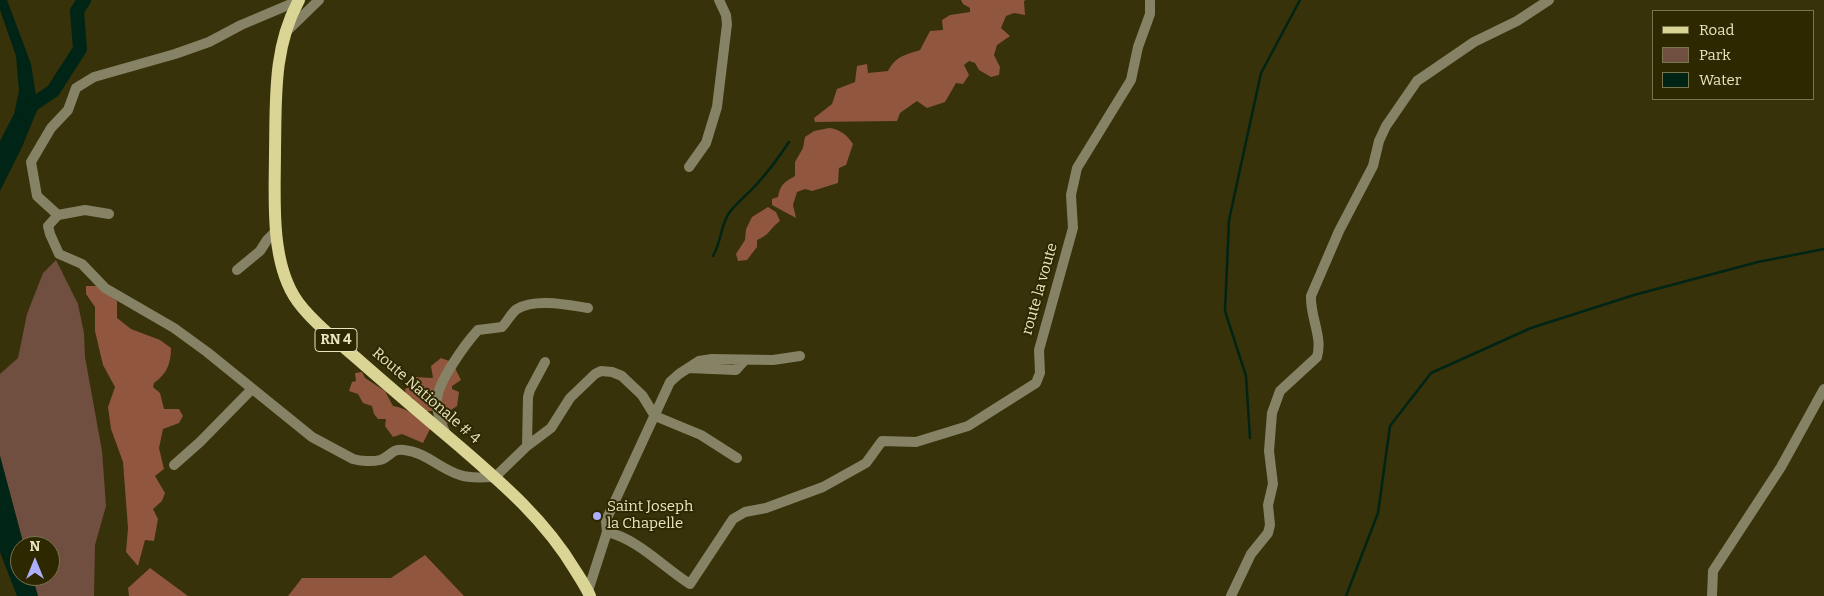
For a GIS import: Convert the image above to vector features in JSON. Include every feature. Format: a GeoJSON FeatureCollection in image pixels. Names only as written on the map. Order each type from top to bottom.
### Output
{"type":"FeatureCollection","features":[{"type":"Feature","properties":{"kind":"main road","name":"Route Nationale # 4"},"geometry":{"type":"LineString","coordinates":[[298,0],[283,36],[278,66],[276,99],[276,231],[278,253],[294,295],[305,310],[346,348],[495,477],[540,520],[569,559],[589,593]]}},
{"type":"Feature","properties":{"kind":"street"},"geometry":{"type":"LineString","coordinates":[[58,215],[37,196],[31,162],[51,128],[68,110],[76,88],[94,77],[175,54],[209,42],[241,25],[298,0]]}},
{"type":"Feature","properties":{"kind":"street"},"geometry":{"type":"LineString","coordinates":[[283,36],[319,0]]}},
{"type":"Feature","properties":{"kind":"street"},"geometry":{"type":"LineString","coordinates":[[689,167],[706,143],[717,107],[727,24],[726,15],[719,0]]}},
{"type":"Feature","properties":{"kind":"street","name":"route la voute"},"geometry":{"type":"LineString","coordinates":[[607,532],[620,535],[690,584],[733,519],[739,514],[766,508],[823,487],[866,463],[882,441],[916,442],[968,426],[1036,384],[1040,373],[1039,350],[1073,228],[1072,195],[1077,168],[1131,80],[1138,47],[1150,14],[1150,0]]}},
{"type":"Feature","properties":{"kind":"street"},"geometry":{"type":"LineString","coordinates":[[1230,596],[1251,554],[1268,533],[1270,525],[1268,505],[1272,484],[1269,451],[1272,413],[1280,391],[1317,357],[1319,343],[1310,304],[1311,296],[1339,231],[1373,166],[1379,141],[1386,126],[1417,81],[1474,42],[1517,21],[1549,0]]}},
{"type":"Feature","properties":{"kind":"street"},"geometry":{"type":"LineString","coordinates":[[109,214],[85,210],[58,215],[48,226],[59,254],[82,264],[105,288],[174,328],[207,352],[312,437],[353,459],[360,461],[380,460],[391,452],[403,450],[418,453],[460,475],[495,477],[527,446],[551,428],[570,398],[595,374],[601,371],[612,372],[622,376],[642,395],[655,416],[701,435],[737,458]]}},
{"type":"Feature","properties":{"kind":"street"},"geometry":{"type":"LineString","coordinates":[[237,270],[260,251],[276,231]]}},
{"type":"Feature","properties":{"kind":"street"},"geometry":{"type":"LineString","coordinates":[[447,436],[439,418],[436,399],[441,385],[460,353],[478,330],[502,327],[508,322],[516,309],[534,304],[562,304],[588,308]]}},
{"type":"Feature","properties":{"kind":"street"},"geometry":{"type":"LineString","coordinates":[[589,593],[607,532],[606,522],[608,516],[670,382],[699,361],[712,359],[773,360],[800,356]]}},
{"type":"Feature","properties":{"kind":"street"},"geometry":{"type":"LineString","coordinates":[[527,446],[528,397],[545,362]]}},
{"type":"Feature","properties":{"kind":"street"},"geometry":{"type":"LineString","coordinates":[[174,465],[200,442],[252,389]]}},
{"type":"Feature","properties":{"kind":"street"},"geometry":{"type":"LineString","coordinates":[[1712,596],[1713,571],[1781,467],[1824,389]]}},
{"type":"Feature","properties":{"kind":"green space"},"geometry":{"type":"Polygon","coordinates":[[[56,260],[78,304],[84,333],[85,357],[102,451],[106,506],[95,545],[94,596],[38,596],[35,586],[60,586],[60,536],[21,536],[0,456],[0,374],[18,358],[27,314],[43,273],[56,260]]]}},
{"type":"Feature","properties":{"kind":"shaded area"},"geometry":{"type":"Polygon","coordinates":[[[961,0],[1026,0],[1024,1],[1025,15],[1014,13],[1006,16],[1001,28],[1010,36],[997,45],[994,55],[1000,67],[999,75],[991,77],[979,70],[975,63],[969,61],[964,65],[969,75],[963,84],[956,83],[945,102],[927,108],[917,101],[900,113],[897,121],[815,122],[814,118],[832,104],[837,89],[855,82],[857,66],[867,64],[868,73],[888,71],[898,59],[920,50],[930,31],[943,30],[942,20],[950,15],[970,12],[970,8],[963,4],[961,0]]]}},
{"type":"Feature","properties":{"kind":"shaded area"},"geometry":{"type":"Polygon","coordinates":[[[829,128],[843,133],[853,144],[846,165],[839,168],[838,183],[812,191],[805,189],[797,192],[793,205],[796,218],[772,205],[772,199],[778,197],[783,184],[795,176],[795,162],[803,148],[805,137],[814,131],[829,128]]]}},
{"type":"Feature","properties":{"kind":"shaded area"},"geometry":{"type":"Polygon","coordinates":[[[768,207],[776,212],[780,221],[765,236],[757,240],[757,247],[747,260],[738,261],[736,254],[745,240],[746,229],[752,217],[768,207]]]}},
{"type":"Feature","properties":{"kind":"shaded area"},"geometry":{"type":"Polygon","coordinates":[[[86,286],[97,286],[117,301],[117,318],[131,329],[160,340],[171,348],[167,368],[154,383],[153,387],[160,393],[164,409],[179,409],[183,416],[179,423],[163,429],[159,448],[164,469],[155,476],[165,493],[162,501],[153,509],[158,519],[154,541],[145,540],[138,566],[126,552],[128,528],[123,462],[111,429],[108,407],[115,387],[103,365],[95,331],[95,307],[86,294],[86,286]]]}},
{"type":"Feature","properties":{"kind":"shaded area"},"geometry":{"type":"Polygon","coordinates":[[[441,358],[452,362],[461,380],[452,386],[452,389],[459,392],[457,406],[448,412],[450,422],[444,426],[435,411],[423,411],[413,398],[406,396],[405,389],[414,384],[414,377],[433,378],[431,366],[441,358]]]}},
{"type":"Feature","properties":{"kind":"shaded area"},"geometry":{"type":"Polygon","coordinates":[[[362,372],[365,378],[385,391],[393,406],[413,414],[430,429],[423,443],[402,434],[393,437],[385,426],[386,419],[378,419],[374,414],[372,406],[363,403],[358,394],[349,391],[352,382],[356,381],[355,373],[362,372]]]}},
{"type":"Feature","properties":{"kind":"shaded area"},"geometry":{"type":"Polygon","coordinates":[[[425,555],[464,596],[288,596],[302,578],[391,578],[425,555]]]}},
{"type":"Feature","properties":{"kind":"shaded area"},"geometry":{"type":"Polygon","coordinates":[[[150,568],[188,596],[129,596],[128,588],[150,568]]]}},
{"type":"Feature","properties":{"kind":"water"},"geometry":{"type":"Polygon","coordinates":[[[0,0],[7,0],[31,64],[38,108],[22,147],[0,191],[0,141],[14,114],[19,91],[16,56],[0,10],[0,0]]]}},
{"type":"Feature","properties":{"kind":"water"},"geometry":{"type":"Polygon","coordinates":[[[0,456],[21,536],[10,536],[10,578],[0,552],[0,456]]]}},
{"type":"Feature","properties":{"kind":"water"},"geometry":{"type":"Polygon","coordinates":[[[13,586],[35,586],[38,596],[17,596],[13,586]]]}},
{"type":"Feature","properties":{"kind":"waterway"},"geometry":{"type":"LineString","coordinates":[[23,114],[29,107],[53,91],[80,49],[77,11],[84,0]]}},
{"type":"Feature","properties":{"kind":"waterway"},"geometry":{"type":"LineString","coordinates":[[1250,438],[1246,376],[1225,311],[1229,220],[1261,73],[1300,0]]}},
{"type":"Feature","properties":{"kind":"waterway"},"geometry":{"type":"LineString","coordinates":[[713,256],[729,213],[765,175],[789,142]]}},
{"type":"Feature","properties":{"kind":"waterway"},"geometry":{"type":"LineString","coordinates":[[1346,596],[1378,513],[1390,426],[1431,373],[1531,328],[1634,295],[1758,262],[1824,249]]}},
{"type":"Feature","properties":{"kind":"place","name":"Saint Joseph la Chapelle"},"geometry":{"type":"Point","coordinates":[597,516]}}]}
